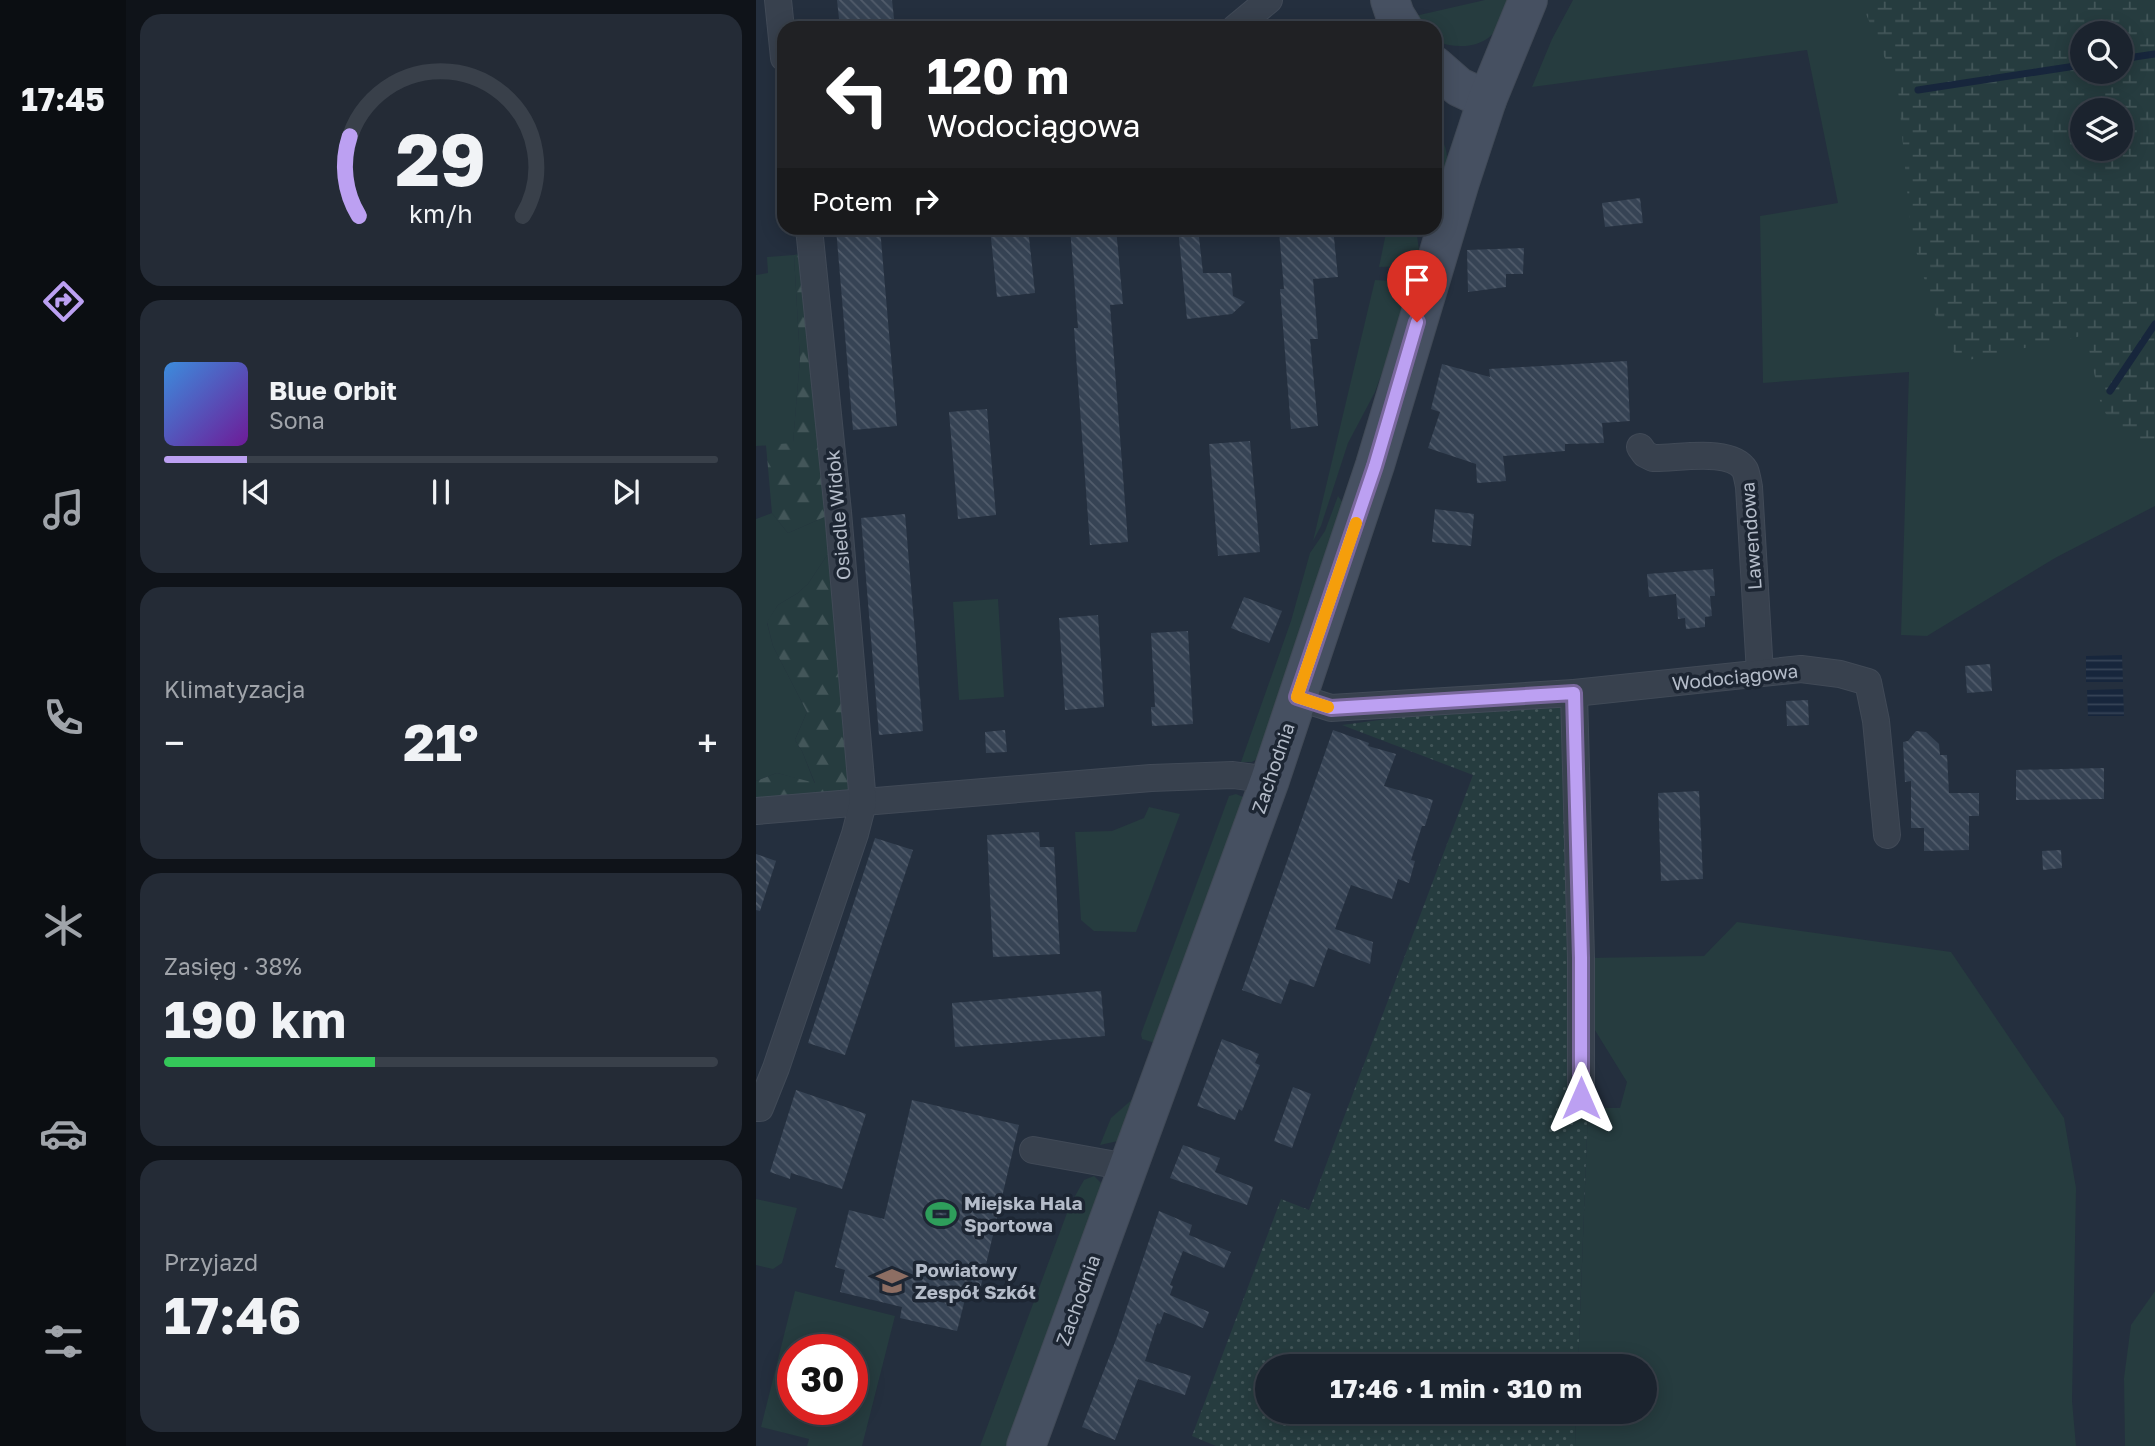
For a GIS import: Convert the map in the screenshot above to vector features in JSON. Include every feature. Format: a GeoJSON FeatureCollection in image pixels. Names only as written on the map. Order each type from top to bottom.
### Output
{"type":"FeatureCollection","features":[{"type":"Feature","properties":{"kind":"street"},"geometry":{"type":"LineString","coordinates":[[778,0],[780,21]]}},
{"type":"Feature","properties":{"kind":"street"},"geometry":{"type":"LineString","coordinates":[[1244,21],[1269,0]]}},
{"type":"Feature","properties":{"kind":"street"},"geometry":{"type":"LineString","coordinates":[[1390,0],[1399,21]]}},
{"type":"Feature","properties":{"kind":"street","name":"Zachodnia"},"geometry":{"type":"LineString","coordinates":[[1026,1446],[1270,780],[1375,466],[1487,100],[1528,0]]}},
{"type":"Feature","properties":{"kind":"street"},"geometry":{"type":"LineString","coordinates":[[1442,72],[1459,87],[1487,100]]}},
{"type":"Feature","properties":{"kind":"street","name":"Osiedle Widok"},"geometry":{"type":"LineString","coordinates":[[756,1108],[761,1108],[776,1068],[863,803],[838,512],[810,235]]}},
{"type":"Feature","properties":{"kind":"street","name":"Lawendowa"},"geometry":{"type":"LineString","coordinates":[[1640,447],[1645,454],[1653,457],[1726,458],[1738,463],[1746,472],[1760,673]]}},
{"type":"Feature","properties":{"kind":"street","name":"Wodociągowa"},"geometry":{"type":"LineString","coordinates":[[1297,697],[1331,708],[1574,693],[1801,669],[1840,674],[1868,682],[1876,721],[1887,835]]}},
{"type":"Feature","properties":{"kind":"street"},"geometry":{"type":"LineString","coordinates":[[1574,693],[1581,958],[1581,1098]]}},
{"type":"Feature","properties":{"kind":"street"},"geometry":{"type":"LineString","coordinates":[[756,811],[1151,778],[1233,775],[1270,780]]}},
{"type":"Feature","properties":{"kind":"street"},"geometry":{"type":"LineString","coordinates":[[1033,1150],[1128,1167]]}},
{"type":"Feature","properties":{"kind":"green space"},"geometry":{"type":"Polygon","coordinates":[[[1485,0],[1510,0],[1495,31],[1483,41],[1467,46],[1442,43],[1442,21],[1418,21],[1415,16],[1485,0]]]}},
{"type":"Feature","properties":{"kind":"green space"},"geometry":{"type":"Polygon","coordinates":[[[1573,0],[2155,0],[2155,506],[2055,558],[1927,636],[1901,635],[1909,372],[1763,383],[1760,216],[1838,203],[1807,50],[1532,87],[1552,39],[1573,0]]]}},
{"type":"Feature","properties":{"kind":"green space"},"geometry":{"type":"Polygon","coordinates":[[[1860,0],[2155,0],[2155,451],[2139,446],[2102,410],[2086,335],[1959,362],[1935,315],[1911,234],[1898,89],[1860,0]]]}},
{"type":"Feature","properties":{"kind":"green space"},"geometry":{"type":"Polygon","coordinates":[[[1442,141],[1447,160],[1442,183],[1442,141]]]}},
{"type":"Feature","properties":{"kind":"green space"},"geometry":{"type":"Polygon","coordinates":[[[1386,235],[1417,235],[1419,250],[1414,266],[1379,267],[1386,235]]]}},
{"type":"Feature","properties":{"kind":"green space"},"geometry":{"type":"Polygon","coordinates":[[[804,253],[829,515],[788,533],[772,513],[766,445],[793,443],[800,359],[794,255],[804,253]]]}},
{"type":"Feature","properties":{"kind":"green space"},"geometry":{"type":"Polygon","coordinates":[[[794,255],[800,359],[793,444],[756,446],[756,275],[768,273],[767,257],[794,255]]]}},
{"type":"Feature","properties":{"kind":"green space"},"geometry":{"type":"Polygon","coordinates":[[[1375,280],[1409,282],[1395,336],[1375,392],[1348,443],[1321,526],[1313,541],[1375,280]]]}},
{"type":"Feature","properties":{"kind":"green space"},"geometry":{"type":"Polygon","coordinates":[[[1338,496],[1343,503],[1260,757],[1252,762],[1241,762],[1291,621],[1310,553],[1325,531],[1338,496]]]}},
{"type":"Feature","properties":{"kind":"green space"},"geometry":{"type":"Polygon","coordinates":[[[772,513],[788,533],[829,515],[832,548],[808,584],[778,605],[767,623],[773,646],[807,712],[795,740],[815,784],[777,773],[756,781],[756,519],[772,513]]]}},
{"type":"Feature","properties":{"kind":"green space"},"geometry":{"type":"Polygon","coordinates":[[[832,548],[853,791],[756,799],[756,781],[777,773],[815,783],[795,740],[807,712],[773,646],[767,622],[778,605],[808,584],[832,548]]]}},
{"type":"Feature","properties":{"kind":"green space"},"geometry":{"type":"Polygon","coordinates":[[[998,599],[1004,697],[959,700],[953,602],[998,599]]]}},
{"type":"Feature","properties":{"kind":"green space"},"geometry":{"type":"Polygon","coordinates":[[[1544,698],[1564,708],[1588,1108],[1579,1354],[1255,1354],[1255,1424],[1576,1424],[1575,1446],[1216,1446],[1192,1436],[1281,1199],[1309,1210],[1473,775],[1342,725],[1544,698]]]}},
{"type":"Feature","properties":{"kind":"green space"},"geometry":{"type":"Polygon","coordinates":[[[1236,794],[1243,797],[1247,804],[1158,1044],[1142,1039],[1141,1034],[1229,796],[1236,794]]]}},
{"type":"Feature","properties":{"kind":"green space"},"geometry":{"type":"Polygon","coordinates":[[[1149,807],[1180,814],[1136,932],[1094,931],[1081,920],[1075,832],[1112,831],[1144,818],[1149,807]]]}},
{"type":"Feature","properties":{"kind":"green space"},"geometry":{"type":"Polygon","coordinates":[[[1737,922],[1951,952],[2064,1118],[2076,1188],[2072,1401],[2076,1446],[1575,1446],[1576,1424],[1657,1424],[1657,1354],[1579,1354],[1588,1108],[1620,1108],[1627,1082],[1593,1027],[1587,958],[1704,956],[1737,922]]]}},
{"type":"Feature","properties":{"kind":"green space"},"geometry":{"type":"Polygon","coordinates":[[[1135,1097],[1118,1141],[1100,1145],[1111,1118],[1135,1097]]]}},
{"type":"Feature","properties":{"kind":"green space"},"geometry":{"type":"Polygon","coordinates":[[[1094,1176],[1101,1183],[1104,1194],[1013,1446],[980,1446],[1070,1205],[1084,1180],[1094,1176]]]}},
{"type":"Feature","properties":{"kind":"green space"},"geometry":{"type":"Polygon","coordinates":[[[756,1199],[797,1208],[782,1263],[773,1269],[756,1265],[756,1199]]]}},
{"type":"Feature","properties":{"kind":"green space"},"geometry":{"type":"Polygon","coordinates":[[[795,1291],[895,1316],[868,1422],[868,1334],[784,1334],[795,1291]]]}},
{"type":"Feature","properties":{"kind":"green space"},"geometry":{"type":"Polygon","coordinates":[[[2155,1291],[2155,1446],[2125,1446],[2124,1378],[2131,1325],[2155,1291]]]}},
{"type":"Feature","properties":{"kind":"green space"},"geometry":{"type":"Polygon","coordinates":[[[777,1363],[777,1425],[867,1425],[862,1446],[807,1446],[809,1439],[761,1427],[777,1363]]]}},
{"type":"Feature","properties":{"kind":"water"},"geometry":{"type":"Polygon","coordinates":[[[2122,655],[2123,682],[2086,682],[2086,656],[2122,655]]]}},
{"type":"Feature","properties":{"kind":"water"},"geometry":{"type":"Polygon","coordinates":[[[2123,689],[2124,716],[2088,716],[2087,690],[2123,689]]]}},
{"type":"Feature","properties":{"kind":"building"},"geometry":{"type":"Polygon","coordinates":[[[837,0],[892,0],[894,21],[839,21],[837,0]]]}},
{"type":"Feature","properties":{"kind":"building"},"geometry":{"type":"Polygon","coordinates":[[[1640,198],[1643,223],[1605,227],[1602,203],[1640,198]]]}},
{"type":"Feature","properties":{"kind":"building"},"geometry":{"type":"Polygon","coordinates":[[[837,235],[881,235],[897,426],[853,430],[837,235]]]}},
{"type":"Feature","properties":{"kind":"building"},"geometry":{"type":"Polygon","coordinates":[[[991,235],[1029,235],[1035,293],[997,297],[991,235]]]}},
{"type":"Feature","properties":{"kind":"building"},"geometry":{"type":"Polygon","coordinates":[[[1071,235],[1117,235],[1123,304],[1110,305],[1128,542],[1090,545],[1074,328],[1078,328],[1071,235]]]}},
{"type":"Feature","properties":{"kind":"building"},"geometry":{"type":"Polygon","coordinates":[[[1179,235],[1199,235],[1203,273],[1231,273],[1233,296],[1245,302],[1232,314],[1187,319],[1179,235]]]}},
{"type":"Feature","properties":{"kind":"building"},"geometry":{"type":"Polygon","coordinates":[[[1279,235],[1334,235],[1338,277],[1313,279],[1318,339],[1310,339],[1318,426],[1291,429],[1280,289],[1284,289],[1279,235]]]}},
{"type":"Feature","properties":{"kind":"building"},"geometry":{"type":"Polygon","coordinates":[[[1524,248],[1523,274],[1506,274],[1506,287],[1468,292],[1467,250],[1524,248]]]}},
{"type":"Feature","properties":{"kind":"building"},"geometry":{"type":"Polygon","coordinates":[[[1627,361],[1630,421],[1602,423],[1604,443],[1565,444],[1565,451],[1503,456],[1506,481],[1477,483],[1476,464],[1428,448],[1440,412],[1431,409],[1442,364],[1490,377],[1489,369],[1627,361]]]}},
{"type":"Feature","properties":{"kind":"building"},"geometry":{"type":"Polygon","coordinates":[[[987,409],[996,515],[958,519],[949,412],[987,409]]]}},
{"type":"Feature","properties":{"kind":"building"},"geometry":{"type":"Polygon","coordinates":[[[1250,441],[1260,552],[1218,556],[1209,444],[1250,441]]]}},
{"type":"Feature","properties":{"kind":"building"},"geometry":{"type":"Polygon","coordinates":[[[1435,509],[1474,514],[1471,546],[1432,542],[1435,509]]]}},
{"type":"Feature","properties":{"kind":"building"},"geometry":{"type":"Polygon","coordinates":[[[905,514],[923,731],[879,735],[861,518],[905,514]]]}},
{"type":"Feature","properties":{"kind":"building"},"geometry":{"type":"Polygon","coordinates":[[[1713,569],[1715,596],[1710,596],[1712,616],[1705,617],[1705,627],[1686,629],[1685,618],[1678,619],[1676,594],[1649,597],[1647,574],[1713,569]]]}},
{"type":"Feature","properties":{"kind":"building"},"geometry":{"type":"Polygon","coordinates":[[[1244,597],[1282,611],[1269,643],[1231,628],[1244,597]]]}},
{"type":"Feature","properties":{"kind":"building"},"geometry":{"type":"Polygon","coordinates":[[[1098,615],[1104,707],[1065,710],[1059,618],[1098,615]]]}},
{"type":"Feature","properties":{"kind":"building"},"geometry":{"type":"Polygon","coordinates":[[[1188,631],[1193,724],[1152,726],[1151,707],[1155,707],[1151,633],[1188,631]]]}},
{"type":"Feature","properties":{"kind":"building"},"geometry":{"type":"Polygon","coordinates":[[[1990,664],[1992,691],[1967,693],[1965,666],[1990,664]]]}},
{"type":"Feature","properties":{"kind":"building"},"geometry":{"type":"Polygon","coordinates":[[[1808,700],[1809,725],[1787,726],[1786,701],[1808,700]]]}},
{"type":"Feature","properties":{"kind":"building"},"geometry":{"type":"Polygon","coordinates":[[[1005,730],[1007,752],[986,753],[985,732],[1005,730]]]}},
{"type":"Feature","properties":{"kind":"building"},"geometry":{"type":"Polygon","coordinates":[[[1333,730],[1369,743],[1368,746],[1396,754],[1384,786],[1433,800],[1411,860],[1415,861],[1409,883],[1398,879],[1392,899],[1351,885],[1335,929],[1373,942],[1370,964],[1328,948],[1314,987],[1290,979],[1281,1004],[1242,990],[1333,730]]]}},
{"type":"Feature","properties":{"kind":"building"},"geometry":{"type":"Polygon","coordinates":[[[1916,731],[1926,732],[1939,744],[1940,755],[1947,755],[1949,793],[1979,793],[1979,816],[1969,816],[1969,850],[1924,851],[1924,828],[1911,828],[1911,781],[1905,782],[1903,742],[1908,741],[1916,731]]]}},
{"type":"Feature","properties":{"kind":"building"},"geometry":{"type":"Polygon","coordinates":[[[2104,768],[2104,799],[2016,800],[2016,770],[2104,768]]]}},
{"type":"Feature","properties":{"kind":"building"},"geometry":{"type":"Polygon","coordinates":[[[1699,791],[1703,879],[1661,881],[1658,793],[1699,791]]]}},
{"type":"Feature","properties":{"kind":"building"},"geometry":{"type":"Polygon","coordinates":[[[1039,832],[1040,847],[1054,847],[1060,954],[993,957],[987,835],[1039,832]]]}},
{"type":"Feature","properties":{"kind":"building"},"geometry":{"type":"Polygon","coordinates":[[[875,838],[913,850],[845,1055],[808,1043],[875,838]]]}},
{"type":"Feature","properties":{"kind":"building"},"geometry":{"type":"Polygon","coordinates":[[[2061,850],[2062,868],[2043,870],[2042,851],[2061,850]]]}},
{"type":"Feature","properties":{"kind":"building"},"geometry":{"type":"Polygon","coordinates":[[[756,854],[776,861],[760,911],[756,910],[756,854]]]}},
{"type":"Feature","properties":{"kind":"building"},"geometry":{"type":"Polygon","coordinates":[[[1101,991],[1105,1036],[955,1047],[952,1003],[1101,991]]]}},
{"type":"Feature","properties":{"kind":"building"},"geometry":{"type":"Polygon","coordinates":[[[1222,1039],[1259,1054],[1255,1063],[1260,1065],[1242,1111],[1239,1109],[1235,1120],[1197,1106],[1222,1039]]]}},
{"type":"Feature","properties":{"kind":"building"},"geometry":{"type":"Polygon","coordinates":[[[1293,1087],[1311,1094],[1292,1148],[1274,1141],[1293,1087]]]}},
{"type":"Feature","properties":{"kind":"building"},"geometry":{"type":"Polygon","coordinates":[[[796,1090],[866,1114],[842,1189],[791,1173],[790,1179],[770,1172],[796,1090]]]}},
{"type":"Feature","properties":{"kind":"building","name":"Miejska Hala Sportowa"},"geometry":{"type":"Polygon","coordinates":[[[912,1100],[1019,1125],[980,1290],[968,1287],[957,1331],[900,1318],[902,1307],[840,1292],[845,1270],[835,1267],[849,1210],[884,1219],[912,1100]]]}},
{"type":"Feature","properties":{"kind":"building"},"geometry":{"type":"Polygon","coordinates":[[[1183,1145],[1220,1158],[1215,1172],[1253,1187],[1247,1205],[1170,1178],[1183,1145]]]}},
{"type":"Feature","properties":{"kind":"building"},"geometry":{"type":"Polygon","coordinates":[[[1159,1211],[1192,1225],[1189,1235],[1231,1252],[1224,1268],[1183,1251],[1170,1285],[1173,1286],[1170,1295],[1209,1312],[1203,1328],[1164,1312],[1160,1324],[1157,1323],[1145,1361],[1191,1376],[1185,1395],[1138,1379],[1115,1440],[1082,1427],[1117,1337],[1159,1211]]]}},
{"type":"Feature","properties":{"kind":"waterway"},"geometry":{"type":"LineString","coordinates":[[2133,57],[2155,54]]}},
{"type":"Feature","properties":{"kind":"waterway"},"geometry":{"type":"LineString","coordinates":[[1918,90],[2070,67]]}},
{"type":"Feature","properties":{"kind":"waterway"},"geometry":{"type":"LineString","coordinates":[[2110,391],[2155,324]]}},
{"type":"Feature","properties":{"kind":"slow traffic"},"geometry":{"type":"LineString","coordinates":[[1328,707],[1297,697],[1356,523]]}},
{"type":"Feature","properties":{"kind":"place","name":"Miejska Hala Sportowa"},"geometry":{"type":"Point","coordinates":[941,1214]}},
{"type":"Feature","properties":{"kind":"place","name":"Powiatowy Zespół Szkół"},"geometry":{"type":"Point","coordinates":[892,1281]}},
{"type":"Feature","properties":{"kind":"route"},"geometry":{"type":"LineString","coordinates":[[1417,322],[1375,466],[1297,697],[1331,708],[1574,693],[1581,958],[1581,1098]]}}]}
